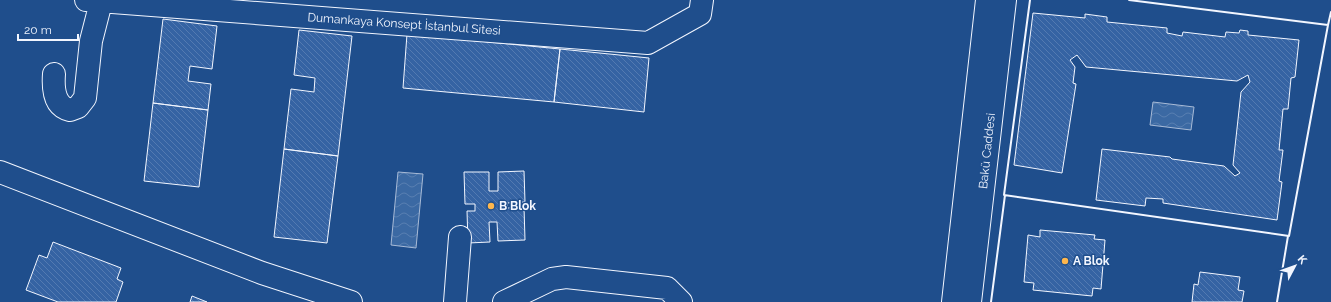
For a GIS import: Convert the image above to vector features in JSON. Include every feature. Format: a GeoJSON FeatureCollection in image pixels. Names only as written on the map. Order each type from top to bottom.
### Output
{"type":"FeatureCollection","features":[{"type":"Feature","properties":{"kind":"street","name":"Dumankaya Konsept İstanbul Sitesi"},"geometry":{"type":"LineString","coordinates":[[93,1],[648,43],[700,14],[702,0]]}},
{"type":"Feature","properties":{"kind":"street","name":"Bakü Caddesi"},"geometry":{"type":"LineString","coordinates":[[953,302],[987,0]]}},
{"type":"Feature","properties":{"kind":"street","name":"Bakü Caddesi"},"geometry":{"type":"LineString","coordinates":[[970,302],[1004,0]]}},
{"type":"Feature","properties":{"kind":"street"},"geometry":{"type":"LineString","coordinates":[[54,74],[54,91],[61,105],[70,110],[78,107],[85,98],[91,41],[93,1]]}},
{"type":"Feature","properties":{"kind":"street"},"geometry":{"type":"LineString","coordinates":[[0,172],[262,273],[351,302]]}},
{"type":"Feature","properties":{"kind":"street"},"geometry":{"type":"LineString","coordinates":[[455,302],[460,237]]}},
{"type":"Feature","properties":{"kind":"street"},"geometry":{"type":"LineString","coordinates":[[504,302],[552,279],[566,277],[667,288],[681,302]]}},
{"type":"Feature","properties":{"kind":"water"},"geometry":{"type":"Polygon","coordinates":[[[1153,102],[1194,107],[1191,130],[1150,125],[1153,102]]]}},
{"type":"Feature","properties":{"kind":"water"},"geometry":{"type":"Polygon","coordinates":[[[398,172],[423,174],[416,248],[391,245],[398,172]]]}},
{"type":"Feature","properties":{"kind":"building"},"geometry":{"type":"Polygon","coordinates":[[[1033,13],[1085,18],[1085,14],[1107,17],[1107,22],[1167,28],[1167,33],[1182,36],[1183,32],[1225,37],[1226,32],[1239,33],[1240,30],[1248,31],[1248,35],[1299,40],[1295,77],[1291,78],[1288,109],[1283,109],[1279,150],[1283,150],[1279,181],[1282,182],[1277,220],[1163,203],[1163,199],[1146,198],[1145,206],[1096,200],[1102,149],[1170,157],[1172,159],[1224,166],[1235,176],[1240,173],[1233,165],[1241,92],[1250,82],[1248,75],[1237,81],[1086,67],[1077,55],[1070,60],[1075,67],[1073,83],[1076,84],[1062,173],[1014,165],[1033,13]]]}},
{"type":"Feature","properties":{"kind":"building"},"geometry":{"type":"Polygon","coordinates":[[[163,19],[217,26],[212,69],[190,66],[188,81],[211,84],[208,110],[153,103],[163,19]]]}},
{"type":"Feature","properties":{"kind":"building"},"geometry":{"type":"Polygon","coordinates":[[[299,30],[352,36],[338,156],[284,149],[291,89],[314,92],[315,78],[294,75],[299,30]]]}},
{"type":"Feature","properties":{"kind":"building"},"geometry":{"type":"Polygon","coordinates":[[[407,34],[560,49],[554,102],[403,88],[407,34]]]}},
{"type":"Feature","properties":{"kind":"building"},"geometry":{"type":"Polygon","coordinates":[[[560,49],[649,58],[644,112],[554,102],[560,49]]]}},
{"type":"Feature","properties":{"kind":"building"},"geometry":{"type":"Polygon","coordinates":[[[153,103],[208,110],[199,187],[144,181],[153,103]]]}},
{"type":"Feature","properties":{"kind":"building"},"geometry":{"type":"Polygon","coordinates":[[[284,149],[338,156],[327,243],[274,237],[284,149]]]}},
{"type":"Feature","properties":{"kind":"building","name":"B Blok"},"geometry":{"type":"Polygon","coordinates":[[[524,171],[525,202],[507,203],[507,208],[524,207],[525,240],[498,241],[497,222],[489,222],[490,242],[468,243],[467,211],[475,211],[475,204],[465,204],[464,172],[489,172],[489,191],[498,191],[498,172],[524,171]]]}},
{"type":"Feature","properties":{"kind":"building","name":"A Blok"},"geometry":{"type":"Polygon","coordinates":[[[1040,230],[1095,235],[1094,239],[1105,240],[1101,289],[1093,288],[1092,296],[1033,290],[1034,283],[1024,282],[1028,235],[1040,237],[1040,230]]]}},
{"type":"Feature","properties":{"kind":"building"},"geometry":{"type":"Polygon","coordinates":[[[53,242],[121,268],[117,279],[123,282],[116,302],[58,302],[26,290],[39,255],[47,258],[53,242]]]}},
{"type":"Feature","properties":{"kind":"building"},"geometry":{"type":"Polygon","coordinates":[[[1200,272],[1240,277],[1238,290],[1244,291],[1242,302],[1192,302],[1194,284],[1198,285],[1200,272]]]}},
{"type":"Feature","properties":{"kind":"building"},"geometry":{"type":"Polygon","coordinates":[[[192,296],[207,302],[190,302],[192,296]]]}},
{"type":"Feature","properties":{"kind":"wall"},"geometry":{"type":"LineString","coordinates":[[1030,0],[1004,195],[1289,236],[1328,25],[1129,0]]}},
{"type":"Feature","properties":{"kind":"wall"},"geometry":{"type":"LineString","coordinates":[[1328,25],[1331,12]]}},
{"type":"Feature","properties":{"kind":"wall"},"geometry":{"type":"LineString","coordinates":[[991,302],[1005,195]]}},
{"type":"Feature","properties":{"kind":"wall"},"geometry":{"type":"LineString","coordinates":[[1277,302],[1288,236]]}},
{"type":"Feature","properties":{"kind":"place","name":"B Blok"},"geometry":{"type":"Point","coordinates":[491,206]}},
{"type":"Feature","properties":{"kind":"place","name":"A Blok"},"geometry":{"type":"Point","coordinates":[1065,261]}}]}
